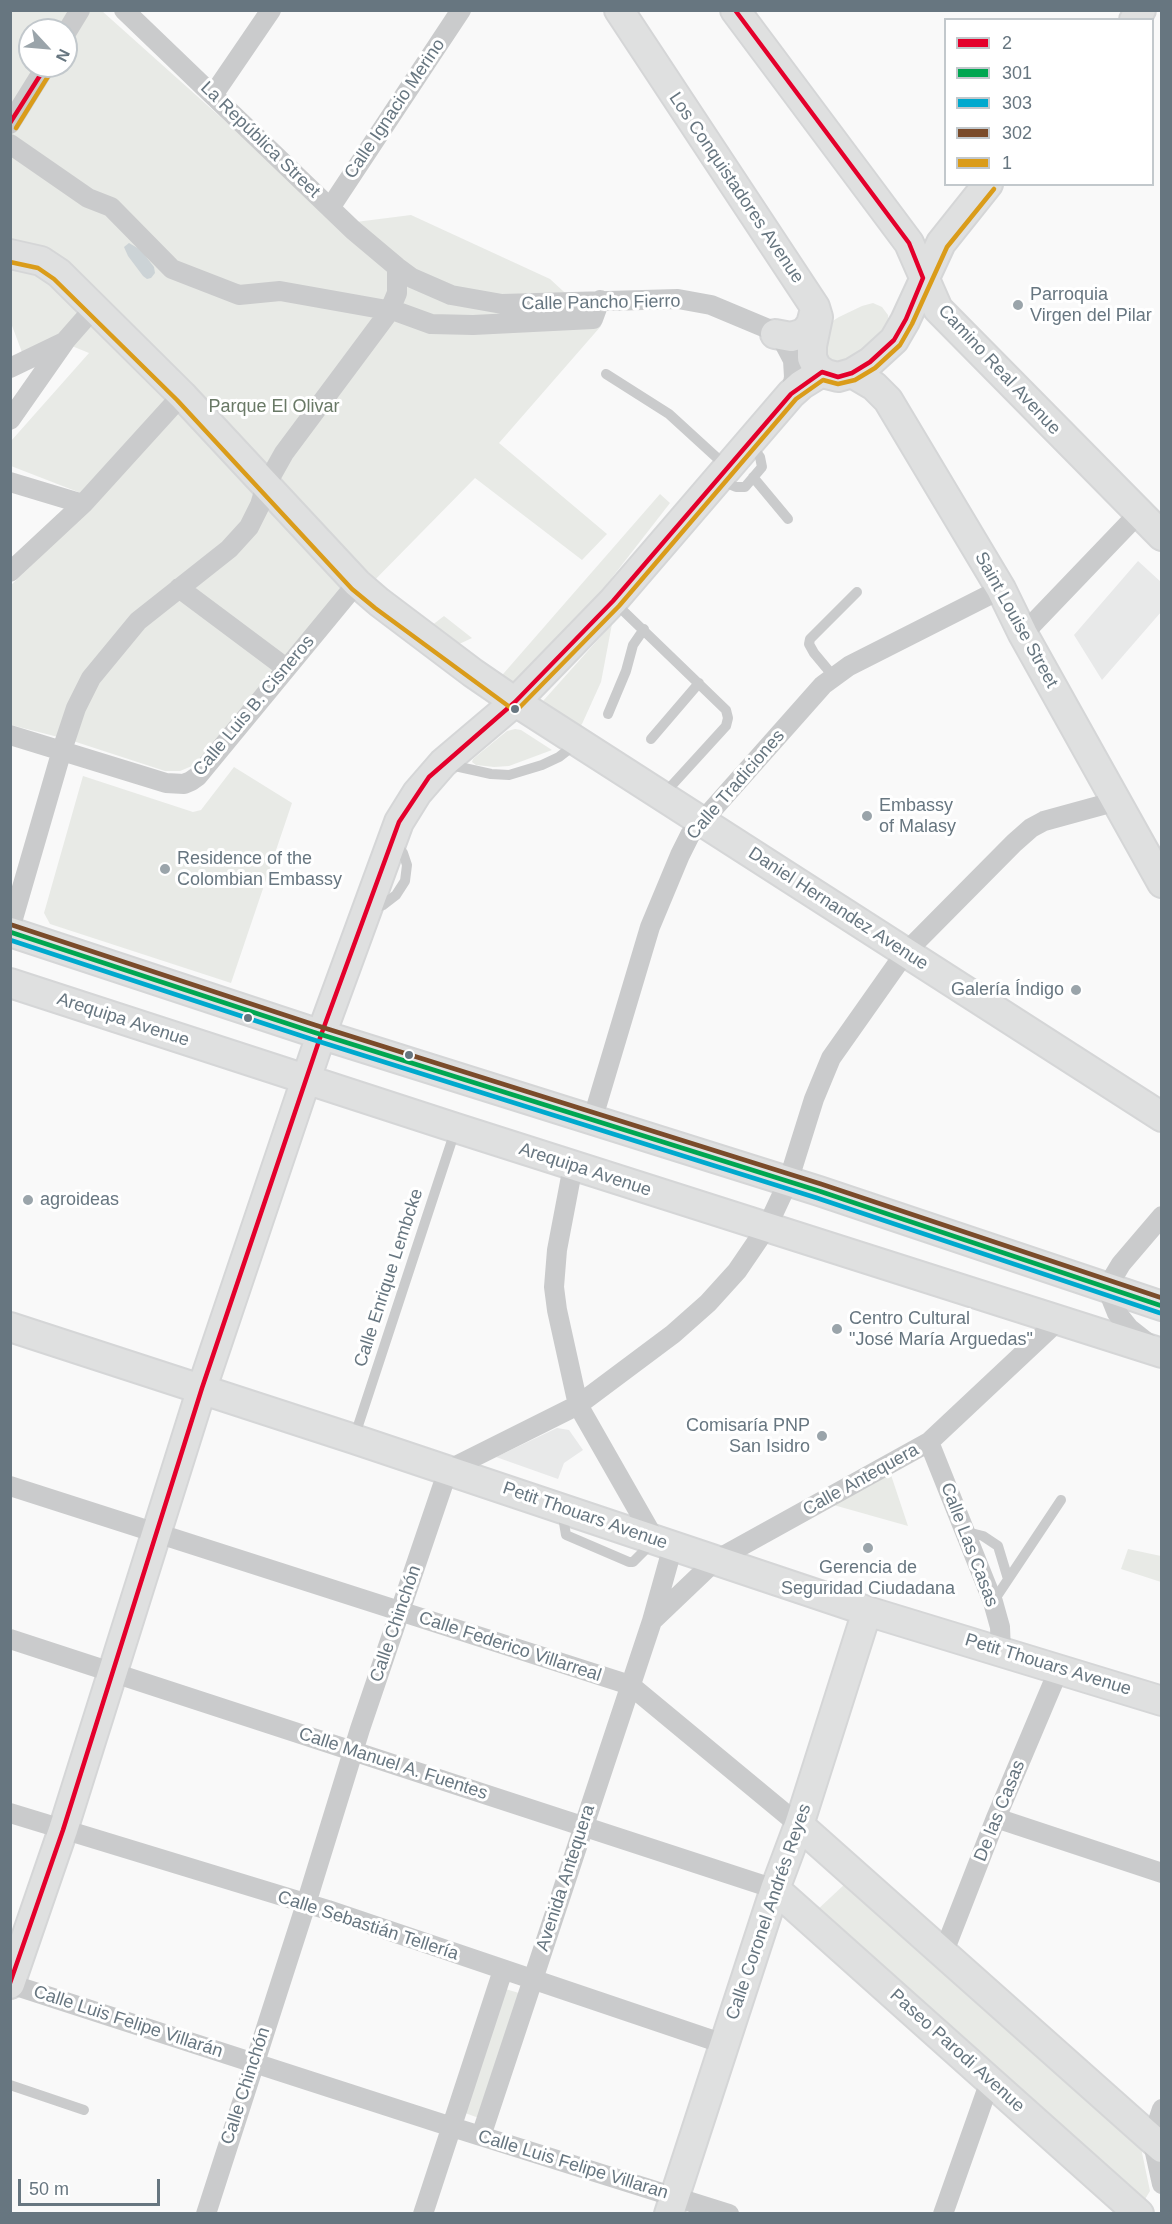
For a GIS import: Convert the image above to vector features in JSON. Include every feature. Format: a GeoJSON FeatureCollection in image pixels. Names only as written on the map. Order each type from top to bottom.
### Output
{"type":"FeatureCollection","features":[{"type":"Feature","properties":{"kind":"street","name":"La República Street"},"geometry":{"type":"LineString","coordinates":[[124,10],[330,208],[397,267]]}},
{"type":"Feature","properties":{"kind":"street"},"geometry":{"type":"LineString","coordinates":[[213,95],[271,10]]}},
{"type":"Feature","properties":{"kind":"street","name":"Calle Ignacio Merino"},"geometry":{"type":"LineString","coordinates":[[330,208],[461,10]]}},
{"type":"Feature","properties":{"kind":"street","name":"Los Conquistadores Avenue"},"geometry":{"type":"LineString","coordinates":[[619,10],[815,307]]}},
{"type":"Feature","properties":{"kind":"street","name":"Camino Real Avenue"},"geometry":{"type":"LineString","coordinates":[[735,10],[909,243],[938,309],[1161,536]]}},
{"type":"Feature","properties":{"kind":"street"},"geometry":{"type":"LineString","coordinates":[[10,124],[39,78]]}},
{"type":"Feature","properties":{"kind":"street"},"geometry":{"type":"LineString","coordinates":[[10,144],[88,198],[111,207],[172,269],[239,295],[280,291],[398,312],[431,324],[483,325],[593,319],[600,300]]}},
{"type":"Feature","properties":{"kind":"street"},"geometry":{"type":"LineString","coordinates":[[815,307],[818,317],[812,358],[815,366],[822,372],[838,377],[852,373],[877,357],[898,334],[941,243],[986,186]]}},
{"type":"Feature","properties":{"kind":"street","name":"Daniel Hernandez Avenue"},"geometry":{"type":"LineString","coordinates":[[10,254],[33,258],[50,266],[95,308],[182,395],[357,583],[379,602],[515,702],[1161,1117]]}},
{"type":"Feature","properties":{"kind":"street"},"geometry":{"type":"LineString","coordinates":[[397,267],[397,293],[389,312],[284,453],[266,485],[255,517],[228,549],[138,621],[100,666],[84,691],[62,750],[10,931],[321,1035],[788,1182],[1110,1287],[1161,1306]]}},
{"type":"Feature","properties":{"kind":"street","name":"Calle Pancho Fierro"},"geometry":{"type":"LineString","coordinates":[[397,267],[429,287],[451,294],[502,304],[678,299],[711,305],[740,316],[775,334],[785,343],[793,360],[794,377],[791,394]]}},
{"type":"Feature","properties":{"kind":"street"},"geometry":{"type":"LineString","coordinates":[[775,334],[791,337],[804,333],[811,324],[815,307]]}},
{"type":"Feature","properties":{"kind":"street"},"geometry":{"type":"LineString","coordinates":[[10,420],[66,340],[95,308]]}},
{"type":"Feature","properties":{"kind":"street"},"geometry":{"type":"LineString","coordinates":[[10,368],[66,340]]}},
{"type":"Feature","properties":{"kind":"street"},"geometry":{"type":"LineString","coordinates":[[10,1984],[63,1830],[202,1388],[321,1035],[399,822],[417,794],[442,763],[515,702],[613,601],[791,394],[822,372]]}},
{"type":"Feature","properties":{"kind":"street","name":"Saint Louise Street"},"geometry":{"type":"LineString","coordinates":[[852,373],[874,386],[888,400],[1001,589],[1023,634],[1161,883]]}},
{"type":"Feature","properties":{"kind":"street"},"geometry":{"type":"LineString","coordinates":[[10,572],[83,504],[182,395]]}},
{"type":"Feature","properties":{"kind":"street"},"geometry":{"type":"LineString","coordinates":[[10,482],[83,504]]}},
{"type":"Feature","properties":{"kind":"street"},"geometry":{"type":"LineString","coordinates":[[1023,634],[1138,514]]}},
{"type":"Feature","properties":{"kind":"street","name":"Calle Luis B. Cisneros"},"geometry":{"type":"LineString","coordinates":[[10,735],[166,783],[184,784],[198,776],[357,583]]}},
{"type":"Feature","properties":{"kind":"street"},"geometry":{"type":"LineString","coordinates":[[179,588],[286,668]]}},
{"type":"Feature","properties":{"kind":"street","name":"Calle Tradiciones"},"geometry":{"type":"LineString","coordinates":[[592,1121],[650,927],[690,836],[823,685],[849,666],[1001,589]]}},
{"type":"Feature","properties":{"kind":"street"},"geometry":{"type":"LineString","coordinates":[[448,1470],[578,1405],[682,1326],[708,1303],[736,1271],[767,1227],[788,1182],[814,1099],[831,1058],[905,953],[1031,828],[1044,822],[1117,801]]}},
{"type":"Feature","properties":{"kind":"street","name":"Arequipa Avenue"},"geometry":{"type":"LineString","coordinates":[[10,983],[573,1166],[1161,1353]]}},
{"type":"Feature","properties":{"kind":"street"},"geometry":{"type":"LineString","coordinates":[[573,1166],[557,1250],[554,1287],[578,1405],[664,1543]]}},
{"type":"Feature","properties":{"kind":"street"},"geometry":{"type":"LineString","coordinates":[[1161,1216],[1121,1264],[1110,1287],[1112,1304],[1120,1318],[1161,1353]]}},
{"type":"Feature","properties":{"kind":"street","name":"Calle Antequera"},"geometry":{"type":"LineString","coordinates":[[652,1621],[716,1560],[929,1442],[1058,1321]]}},
{"type":"Feature","properties":{"kind":"street","name":"Petit Thouars Avenue"},"geometry":{"type":"LineString","coordinates":[[10,1327],[202,1388],[867,1611],[1161,1701]]}},
{"type":"Feature","properties":{"kind":"street","name":"Calle Las Casas"},"geometry":{"type":"LineString","coordinates":[[929,1442],[993,1602],[1000,1627],[1001,1651]]}},
{"type":"Feature","properties":{"kind":"street","name":"Calle Chinchón"},"geometry":{"type":"LineString","coordinates":[[206,2214],[399,1610],[448,1470]]}},
{"type":"Feature","properties":{"kind":"street","name":"Calle Federico Villarreal"},"geometry":{"type":"LineString","coordinates":[[10,1486],[630,1685],[799,1825]]}},
{"type":"Feature","properties":{"kind":"street","name":"Avenida Antequera"},"geometry":{"type":"LineString","coordinates":[[481,2136],[652,1621],[664,1543]]}},
{"type":"Feature","properties":{"kind":"street","name":"Calle Coronel Andrés Reyes"},"geometry":{"type":"LineString","coordinates":[[672,2205],[775,1889],[799,1825],[867,1611]]}},
{"type":"Feature","properties":{"kind":"street","name":"Calle Manuel A. Fuentes"},"geometry":{"type":"LineString","coordinates":[[10,1639],[775,1889]]}},
{"type":"Feature","properties":{"kind":"street","name":"De las Casas"},"geometry":{"type":"LineString","coordinates":[[943,1954],[996,1818],[1059,1669]]}},
{"type":"Feature","properties":{"kind":"street","name":"Calle Sebastián Tellería"},"geometry":{"type":"LineString","coordinates":[[10,1813],[306,1904],[724,2044]]}},
{"type":"Feature","properties":{"kind":"street"},"geometry":{"type":"LineString","coordinates":[[996,1818],[1161,1873]]}},
{"type":"Feature","properties":{"kind":"street"},"geometry":{"type":"LineString","coordinates":[[799,1825],[1157,2143]]}},
{"type":"Feature","properties":{"kind":"street","name":"Paseo Parodi Avenue"},"geometry":{"type":"LineString","coordinates":[[775,1889],[1139,2214]]}},
{"type":"Feature","properties":{"kind":"street"},"geometry":{"type":"LineString","coordinates":[[423,2214],[503,1970]]}},
{"type":"Feature","properties":{"kind":"street","name":"Calle Luis Felipe Villarán"},"geometry":{"type":"LineString","coordinates":[[10,1984],[452,2127]]}},
{"type":"Feature","properties":{"kind":"street"},"geometry":{"type":"LineString","coordinates":[[943,2214],[990,2081]]}},
{"type":"Feature","properties":{"kind":"street"},"geometry":{"type":"LineString","coordinates":[[1161,2109],[1157,2143],[1161,2184]]}},
{"type":"Feature","properties":{"kind":"street","name":"Calle Luis Felipe Villaran"},"geometry":{"type":"LineString","coordinates":[[452,2127],[672,2205],[729,2214]]}},
{"type":"Feature","properties":{"kind":"lane"},"geometry":{"type":"LineString","coordinates":[[606,374],[669,414],[721,473],[740,488],[745,487],[762,467],[762,462],[749,442]]}},
{"type":"Feature","properties":{"kind":"lane"},"geometry":{"type":"LineString","coordinates":[[753,477],[788,519]]}},
{"type":"Feature","properties":{"kind":"lane"},"geometry":{"type":"LineString","coordinates":[[834,677],[814,653],[809,644],[810,639],[857,592]]}},
{"type":"Feature","properties":{"kind":"lane"},"geometry":{"type":"LineString","coordinates":[[613,601],[726,710],[728,718],[726,726],[662,796]]}},
{"type":"Feature","properties":{"kind":"lane"},"geometry":{"type":"LineString","coordinates":[[608,714],[626,671],[633,645],[644,630]]}},
{"type":"Feature","properties":{"kind":"lane"},"geometry":{"type":"LineString","coordinates":[[651,740],[699,682]]}},
{"type":"Feature","properties":{"kind":"lane"},"geometry":{"type":"LineString","coordinates":[[442,763],[490,774],[509,775],[559,757],[578,742]]}},
{"type":"Feature","properties":{"kind":"lane","name":"Calle Enrique Lembcke"},"geometry":{"type":"LineString","coordinates":[[354,1439],[456,1128]]}},
{"type":"Feature","properties":{"kind":"lane"},"geometry":{"type":"LineString","coordinates":[[993,1602],[1061,1500]]}},
{"type":"Feature","properties":{"kind":"lane"},"geometry":{"type":"LineString","coordinates":[[963,1531],[983,1536],[998,1546],[1008,1580]]}},
{"type":"Feature","properties":{"kind":"lane"},"geometry":{"type":"LineString","coordinates":[[10,2085],[84,2110]]}},
{"type":"Feature","properties":{"kind":"shaded area"},"geometry":{"type":"Polygon","coordinates":[[[129,243],[141,250],[154,267],[155,273],[151,278],[147,279],[143,276],[128,256],[124,247],[129,243]]]}},
{"type":"Feature","properties":{"kind":"shaded area"},"geometry":{"type":"Polygon","coordinates":[[[1138,561],[1161,582],[1161,612],[1102,680],[1074,635],[1138,561]]]}},
{"type":"Feature","properties":{"kind":"shaded area"},"geometry":{"type":"Polygon","coordinates":[[[557,1428],[569,1430],[583,1450],[564,1463],[558,1479],[496,1457],[557,1428]]]}},
{"type":"Feature","properties":{"kind":"green space","name":"Parque El Olivar"},"geometry":{"type":"Polygon","coordinates":[[[10,11],[102,11],[340,224],[411,215],[550,279],[601,326],[499,443],[607,534],[582,560],[475,478],[192,766],[180,771],[165,771],[70,740],[11,725],[11,585],[93,506],[78,492],[11,466],[11,441],[89,353],[67,344],[23,355],[11,323],[10,11]]]}},
{"type":"Feature","properties":{"kind":"green space"},"geometry":{"type":"Polygon","coordinates":[[[873,303],[882,307],[888,315],[889,326],[861,357],[832,364],[819,357],[820,329],[839,317],[873,303]]]}},
{"type":"Feature","properties":{"kind":"green space"},"geometry":{"type":"Polygon","coordinates":[[[660,494],[670,503],[600,593],[509,692],[497,681],[660,494]]]}},
{"type":"Feature","properties":{"kind":"green space"},"geometry":{"type":"Polygon","coordinates":[[[444,616],[472,638],[455,646],[431,626],[444,616]]]}},
{"type":"Feature","properties":{"kind":"green space"},"geometry":{"type":"Polygon","coordinates":[[[612,624],[601,682],[582,724],[576,725],[543,701],[612,624]]]}},
{"type":"Feature","properties":{"kind":"green space"},"geometry":{"type":"Polygon","coordinates":[[[521,730],[552,750],[509,766],[494,767],[476,765],[472,762],[507,731],[521,730]]]}},
{"type":"Feature","properties":{"kind":"green space"},"geometry":{"type":"Polygon","coordinates":[[[234,767],[292,803],[231,983],[50,924],[44,913],[83,776],[193,812],[201,810],[234,767]]]}},
{"type":"Feature","properties":{"kind":"green space"},"geometry":{"type":"Polygon","coordinates":[[[890,1472],[908,1526],[830,1504],[890,1472]]]}},
{"type":"Feature","properties":{"kind":"green space"},"geometry":{"type":"Polygon","coordinates":[[[1128,1549],[1161,1556],[1161,1582],[1121,1569],[1128,1549]]]}},
{"type":"Feature","properties":{"kind":"green space"},"geometry":{"type":"Polygon","coordinates":[[[846,1883],[1140,2143],[1150,2191],[1144,2201],[816,1911],[846,1883]]]}},
{"type":"Feature","properties":{"kind":"green space"},"geometry":{"type":"Polygon","coordinates":[[[502,1988],[519,1993],[479,2118],[462,2112],[502,1988]]]}},
{"type":"Feature","properties":{"kind":"transit line","name":"2"},"geometry":{"type":"LineString","coordinates":[[10,1983],[63,1830],[202,1388],[321,1035],[399,822],[429,777],[515,702],[613,601],[791,394],[822,372],[838,377],[852,373],[870,362],[894,340],[906,319],[923,278],[909,243],[735,10]]}},
{"type":"Feature","properties":{"kind":"transit line","name":"2"},"geometry":{"type":"LineString","coordinates":[[10,123],[38,78]]}},
{"type":"Feature","properties":{"kind":"transit line","name":"1"},"geometry":{"type":"LineString","coordinates":[[16,128],[47,78]]}},
{"type":"Feature","properties":{"kind":"transit line","name":"1"},"geometry":{"type":"LineString","coordinates":[[10,262],[38,268],[54,279],[177,400],[352,589],[515,709],[520,707],[619,606],[796,399],[823,380],[838,384],[855,380],[875,368],[900,345],[947,247],[994,189]]}},
{"type":"Feature","properties":{"kind":"transit line","name":"302"},"geometry":{"type":"LineString","coordinates":[[12,925],[315,1025],[821,1184],[1162,1298]]}},
{"type":"Feature","properties":{"kind":"transit line","name":"301"},"geometry":{"type":"LineString","coordinates":[[10,932],[313,1032],[819,1191],[1162,1306]]}},
{"type":"Feature","properties":{"kind":"transit line","name":"303"},"geometry":{"type":"LineString","coordinates":[[10,940],[311,1039],[817,1198],[1160,1313]]}},
{"type":"Feature","properties":{"kind":"place","name":"Parroquia Virgen del Pilar"},"geometry":{"type":"Point","coordinates":[1018,305]}},
{"type":"Feature","properties":{"kind":"place","name":"Embassy of Malasy"},"geometry":{"type":"Point","coordinates":[867,816]}},
{"type":"Feature","properties":{"kind":"place","name":"Residence of the Colombian Embassy"},"geometry":{"type":"Point","coordinates":[165,869]}},
{"type":"Feature","properties":{"kind":"place","name":"Galería Índigo"},"geometry":{"type":"Point","coordinates":[1076,990]}},
{"type":"Feature","properties":{"kind":"place","name":"agroideas"},"geometry":{"type":"Point","coordinates":[28,1200]}},
{"type":"Feature","properties":{"kind":"place","name":"Centro Cultural \"José María Arguedas\""},"geometry":{"type":"Point","coordinates":[837,1329]}},
{"type":"Feature","properties":{"kind":"place","name":"Comisaría PNP San Isidro"},"geometry":{"type":"Point","coordinates":[822,1436]}},
{"type":"Feature","properties":{"kind":"place","name":"Gerencia de Seguridad Ciudadana"},"geometry":{"type":"Point","coordinates":[868,1548]}}]}
